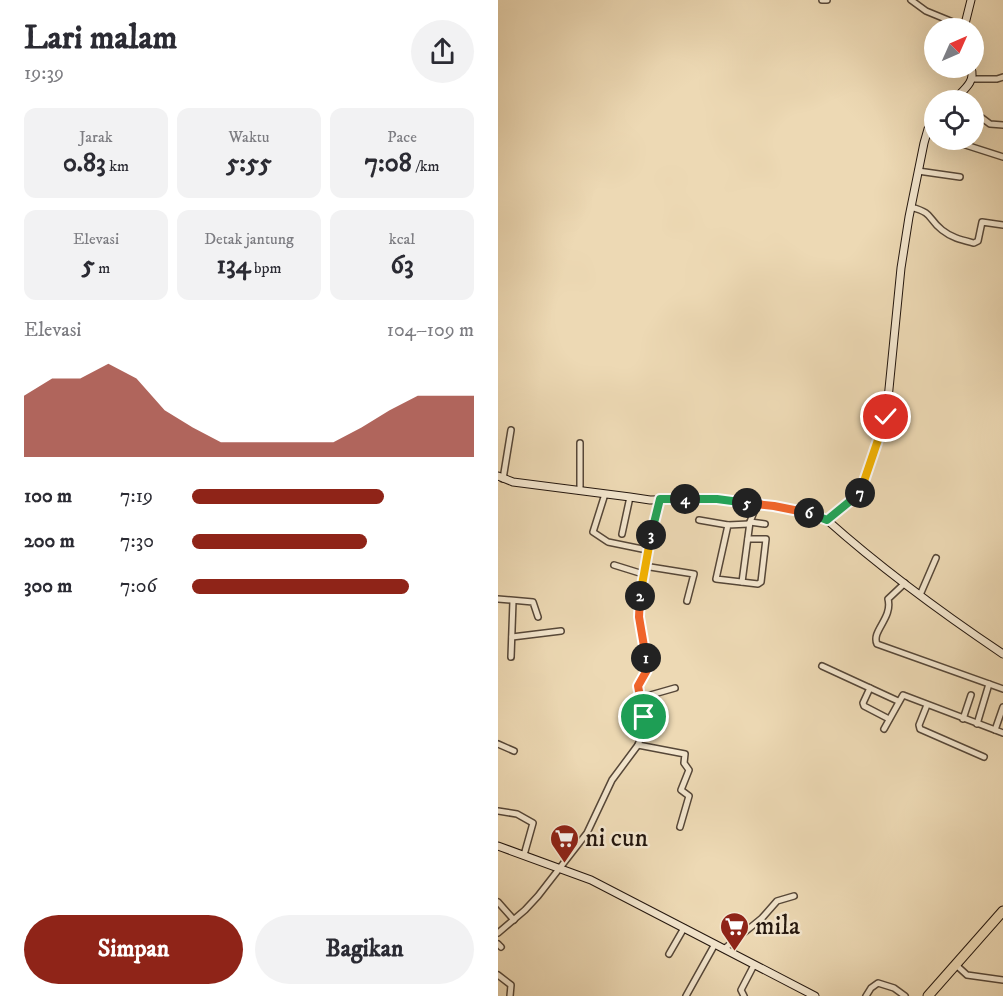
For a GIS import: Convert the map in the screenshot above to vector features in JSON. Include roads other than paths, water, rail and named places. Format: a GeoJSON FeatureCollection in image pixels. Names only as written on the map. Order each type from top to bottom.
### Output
{"type":"FeatureCollection","features":[{"type":"Feature","properties":{"kind":"highway"},"geometry":{"type":"LineString","coordinates":[[929,996],[1003,911]]}},
{"type":"Feature","properties":{"kind":"street"},"geometry":{"type":"LineString","coordinates":[[822,0],[828,0]]}},
{"type":"Feature","properties":{"kind":"street"},"geometry":{"type":"LineString","coordinates":[[911,0],[926,11],[942,18]]}},
{"type":"Feature","properties":{"kind":"street"},"geometry":{"type":"LineString","coordinates":[[966,18],[971,0]]}},
{"type":"Feature","properties":{"kind":"street"},"geometry":{"type":"LineString","coordinates":[[984,76],[997,79],[1003,77]]}},
{"type":"Feature","properties":{"kind":"street"},"geometry":{"type":"LineString","coordinates":[[984,120],[990,124],[1003,125]]}},
{"type":"Feature","properties":{"kind":"street"},"geometry":{"type":"LineString","coordinates":[[827,520],[857,497],[862,490],[887,410],[901,268],[918,171],[925,150]]}},
{"type":"Feature","properties":{"kind":"street"},"geometry":{"type":"LineString","coordinates":[[981,150],[1003,157]]}},
{"type":"Feature","properties":{"kind":"street"},"geometry":{"type":"LineString","coordinates":[[918,171],[960,177]]}},
{"type":"Feature","properties":{"kind":"street"},"geometry":{"type":"LineString","coordinates":[[911,207],[928,213],[939,227],[952,237],[974,243],[978,241],[982,222],[1003,225]]}},
{"type":"Feature","properties":{"kind":"street"},"geometry":{"type":"LineString","coordinates":[[511,430],[500,477],[630,498],[717,499],[757,504],[801,512],[827,520],[920,595],[1003,654]]}},
{"type":"Feature","properties":{"kind":"street"},"geometry":{"type":"LineString","coordinates":[[580,443],[580,491]]}},
{"type":"Feature","properties":{"kind":"street"},"geometry":{"type":"LineString","coordinates":[[605,494],[593,532],[608,542],[647,550]]}},
{"type":"Feature","properties":{"kind":"street"},"geometry":{"type":"LineString","coordinates":[[622,534],[630,498]]}},
{"type":"Feature","properties":{"kind":"street"},"geometry":{"type":"LineString","coordinates":[[498,933],[538,896],[586,833],[612,780],[638,746],[644,729],[638,686],[648,668],[638,612],[647,550],[660,499]]}},
{"type":"Feature","properties":{"kind":"street"},"geometry":{"type":"LineString","coordinates":[[742,582],[749,523],[757,504]]}},
{"type":"Feature","properties":{"kind":"street"},"geometry":{"type":"LineString","coordinates":[[699,520],[728,525],[765,524]]}},
{"type":"Feature","properties":{"kind":"street"},"geometry":{"type":"LineString","coordinates":[[728,525],[716,579],[758,584],[762,581],[766,539],[748,538]]}},
{"type":"Feature","properties":{"kind":"street"},"geometry":{"type":"LineString","coordinates":[[920,595],[936,558]]}},
{"type":"Feature","properties":{"kind":"street"},"geometry":{"type":"LineString","coordinates":[[614,565],[643,574]]}},
{"type":"Feature","properties":{"kind":"street"},"geometry":{"type":"LineString","coordinates":[[644,566],[694,574],[687,601]]}},
{"type":"Feature","properties":{"kind":"street"},"geometry":{"type":"LineString","coordinates":[[905,583],[888,599],[890,608],[876,637],[877,644],[1003,689]]}},
{"type":"Feature","properties":{"kind":"street"},"geometry":{"type":"LineString","coordinates":[[498,598],[534,603],[538,617]]}},
{"type":"Feature","properties":{"kind":"street"},"geometry":{"type":"LineString","coordinates":[[511,657],[513,601]]}},
{"type":"Feature","properties":{"kind":"street"},"geometry":{"type":"LineString","coordinates":[[512,637],[561,631]]}},
{"type":"Feature","properties":{"kind":"street"},"geometry":{"type":"LineString","coordinates":[[822,666],[898,701]]}},
{"type":"Feature","properties":{"kind":"street"},"geometry":{"type":"LineString","coordinates":[[977,724],[989,684]]}},
{"type":"Feature","properties":{"kind":"street"},"geometry":{"type":"LineString","coordinates":[[640,698],[675,688]]}},
{"type":"Feature","properties":{"kind":"street"},"geometry":{"type":"LineString","coordinates":[[870,688],[863,703],[864,706],[889,719]]}},
{"type":"Feature","properties":{"kind":"street"},"geometry":{"type":"LineString","coordinates":[[884,729],[898,701],[904,695],[1003,733]]}},
{"type":"Feature","properties":{"kind":"street"},"geometry":{"type":"LineString","coordinates":[[963,719],[971,695]]}},
{"type":"Feature","properties":{"kind":"street"},"geometry":{"type":"LineString","coordinates":[[927,705],[919,724],[920,729],[984,757]]}},
{"type":"Feature","properties":{"kind":"street"},"geometry":{"type":"LineString","coordinates":[[995,730],[1003,707]]}},
{"type":"Feature","properties":{"kind":"street"},"geometry":{"type":"LineString","coordinates":[[498,744],[514,751]]}},
{"type":"Feature","properties":{"kind":"street"},"geometry":{"type":"LineString","coordinates":[[638,746],[685,754],[684,763],[688,772],[681,790],[689,796],[680,827]]}},
{"type":"Feature","properties":{"kind":"street"},"geometry":{"type":"LineString","coordinates":[[498,811],[517,814],[533,823],[524,855]]}},
{"type":"Feature","properties":{"kind":"street"},"geometry":{"type":"LineString","coordinates":[[498,846],[601,885],[814,996]]}},
{"type":"Feature","properties":{"kind":"street"},"geometry":{"type":"LineString","coordinates":[[724,949],[762,918],[777,901],[794,896]]}},
{"type":"Feature","properties":{"kind":"street"},"geometry":{"type":"LineString","coordinates":[[498,902],[514,920]]}},
{"type":"Feature","properties":{"kind":"street"},"geometry":{"type":"LineString","coordinates":[[669,954],[684,928]]}},
{"type":"Feature","properties":{"kind":"street"},"geometry":{"type":"LineString","coordinates":[[686,996],[715,944]]}},
{"type":"Feature","properties":{"kind":"street"},"geometry":{"type":"LineString","coordinates":[[955,964],[967,975],[1003,980]]}},
{"type":"Feature","properties":{"kind":"street"},"geometry":{"type":"LineString","coordinates":[[744,996],[741,990],[754,965]]}},
{"type":"Feature","properties":{"kind":"street"},"geometry":{"type":"LineString","coordinates":[[498,975],[511,986],[510,996]]}},
{"type":"Feature","properties":{"kind":"street"},"geometry":{"type":"LineString","coordinates":[[866,996],[878,983],[894,988],[905,996]]}},
{"type":"Feature","properties":{"kind":"place","name":"ni cun"},"geometry":{"type":"Point","coordinates":[564,864]}},
{"type":"Feature","properties":{"kind":"place","name":"mila"},"geometry":{"type":"Point","coordinates":[734,952]}}]}
